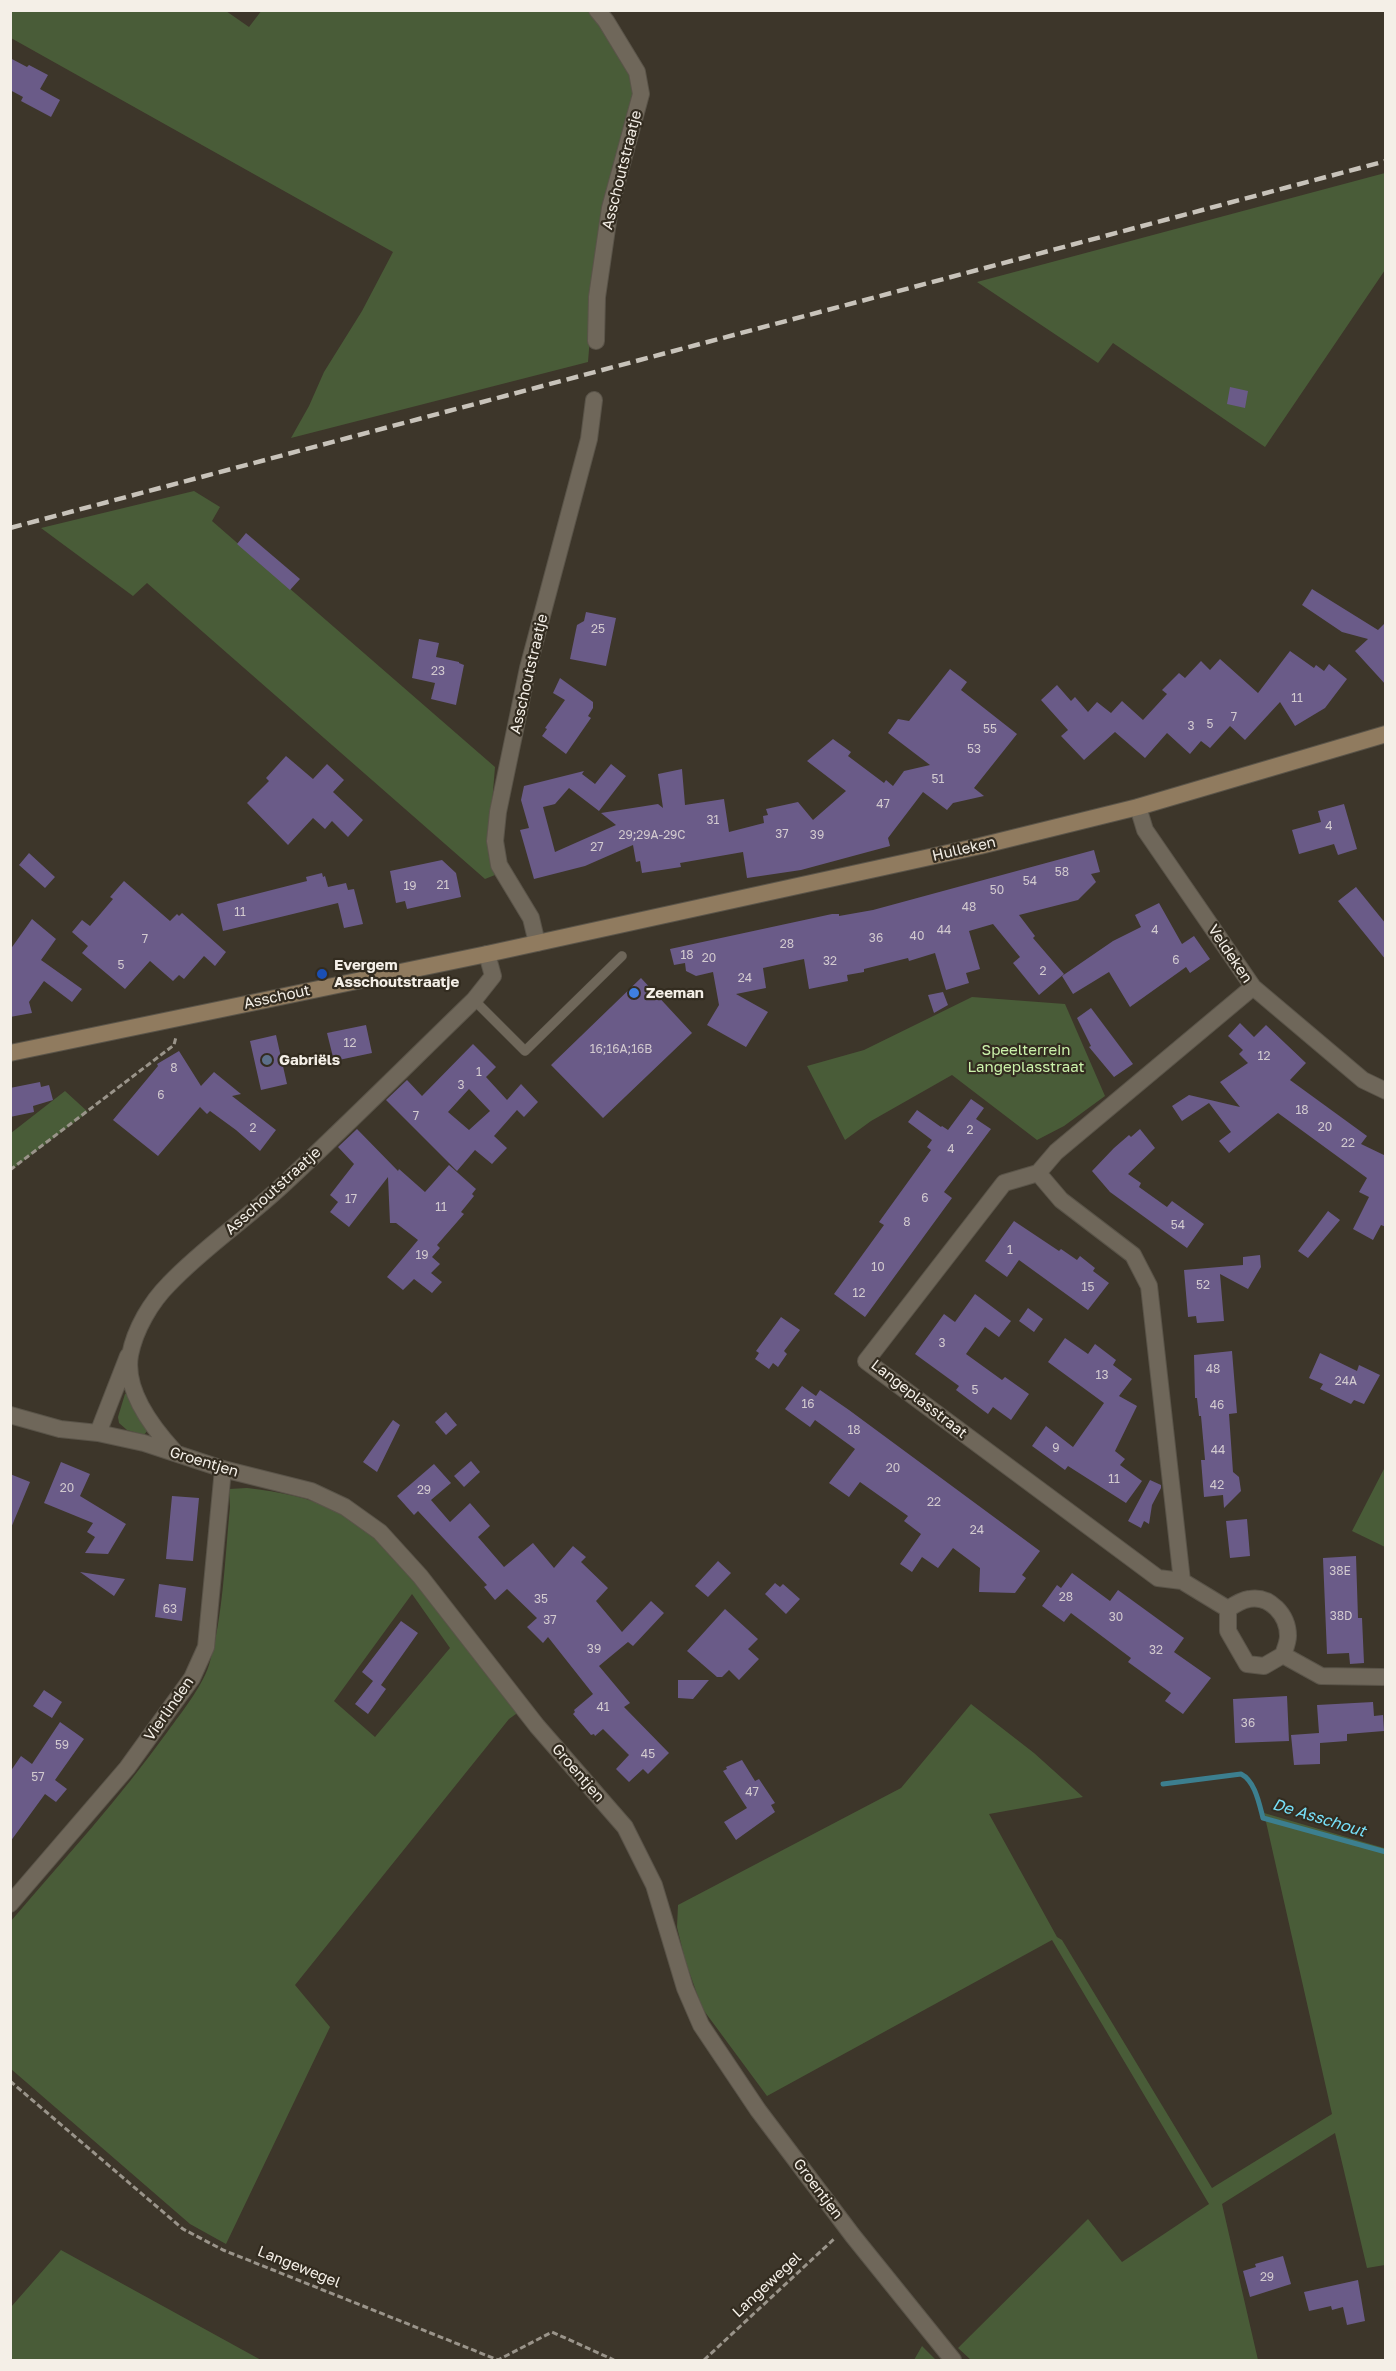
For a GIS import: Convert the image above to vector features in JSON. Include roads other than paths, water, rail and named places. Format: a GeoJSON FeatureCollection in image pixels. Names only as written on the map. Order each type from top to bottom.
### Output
{"type":"FeatureCollection","features":[{"type":"Feature","properties":{"kind":"main road","name":"Hulleken"},"geometry":{"type":"LineString","coordinates":[[537,943],[980,846],[1138,807],[1386,734]]}},
{"type":"Feature","properties":{"kind":"main road","name":"Asschout"},"geometry":{"type":"LineString","coordinates":[[10,1053],[537,943]]}},
{"type":"Feature","properties":{"kind":"street","name":"Asschoutstraatje"},"geometry":{"type":"LineString","coordinates":[[596,341],[597,297],[610,208],[641,94],[637,72],[597,10]]}},
{"type":"Feature","properties":{"kind":"street","name":"Asschoutstraatje"},"geometry":{"type":"LineString","coordinates":[[537,943],[531,918],[499,865],[495,841],[497,821],[528,668],[583,462],[594,400]]}},
{"type":"Feature","properties":{"kind":"street","name":"Veldeken"},"geometry":{"type":"LineString","coordinates":[[1138,807],[1145,830],[1253,987],[1363,1080],[1386,1091]]}},
{"type":"Feature","properties":{"kind":"street","name":"Asschoutstraatje"},"geometry":{"type":"LineString","coordinates":[[174,1452],[158,1433],[134,1390],[130,1367],[133,1344],[152,1305],[169,1284],[284,1185],[474,1000],[493,976],[487,954]]}},
{"type":"Feature","properties":{"kind":"street"},"geometry":{"type":"LineString","coordinates":[[1182,1581],[1149,1286],[1133,1255],[1061,1200],[1038,1173],[1056,1152],[1253,987]]}},
{"type":"Feature","properties":{"kind":"street","name":"Langeplasstraat"},"geometry":{"type":"LineString","coordinates":[[1038,1173],[1004,1183],[866,1361],[1158,1578],[1182,1581],[1228,1609]]}},
{"type":"Feature","properties":{"kind":"street"},"geometry":{"type":"LineString","coordinates":[[98,1433],[133,1344]]}},
{"type":"Feature","properties":{"kind":"street","name":"Groentjen"},"geometry":{"type":"LineString","coordinates":[[10,1415],[60,1429],[98,1433],[174,1452],[223,1469],[311,1491],[345,1507],[380,1532],[420,1576],[537,1726],[625,1827],[654,1885],[685,1988],[701,2025],[758,2110],[953,2361]]}},
{"type":"Feature","properties":{"kind":"street","name":"Vierlinden"},"geometry":{"type":"LineString","coordinates":[[10,1904],[127,1768],[192,1678],[206,1647],[223,1469]]}},
{"type":"Feature","properties":{"kind":"street"},"geometry":{"type":"LineString","coordinates":[[1262,1598],[1276,1606],[1284,1619],[1288,1636],[1283,1655],[1264,1666],[1247,1664],[1228,1631],[1228,1609],[1246,1599],[1262,1598]]}},
{"type":"Feature","properties":{"kind":"street"},"geometry":{"type":"LineString","coordinates":[[1283,1655],[1322,1676],[1383,1677]]}},
{"type":"Feature","properties":{"kind":"lane"},"geometry":{"type":"LineString","coordinates":[[474,1000],[525,1051],[622,956]]}},
{"type":"Feature","properties":{"kind":"waterway","name":"De Asschout"},"geometry":{"type":"LineString","coordinates":[[1163,1784],[1241,1774],[1253,1787],[1263,1818],[1386,1852]]}},
{"type":"Feature","properties":{"kind":"railway"},"geometry":{"type":"LineString","coordinates":[[10,528],[1386,161]]}},
{"type":"Feature","properties":{"kind":"place","name":"Evergem Asschoutstraatje"},"geometry":{"type":"Point","coordinates":[322,974]}},
{"type":"Feature","properties":{"kind":"place","name":"Zeeman"},"geometry":{"type":"Point","coordinates":[634,993]}},
{"type":"Feature","properties":{"kind":"place","name":"Gabriëls"},"geometry":{"type":"Point","coordinates":[267,1060]}},
{"type":"Feature","properties":{"kind":"park label","name":"Speelterrein Langeplasstraat"},"geometry":{"type":"Point","coordinates":[1026,1058]}}]}
